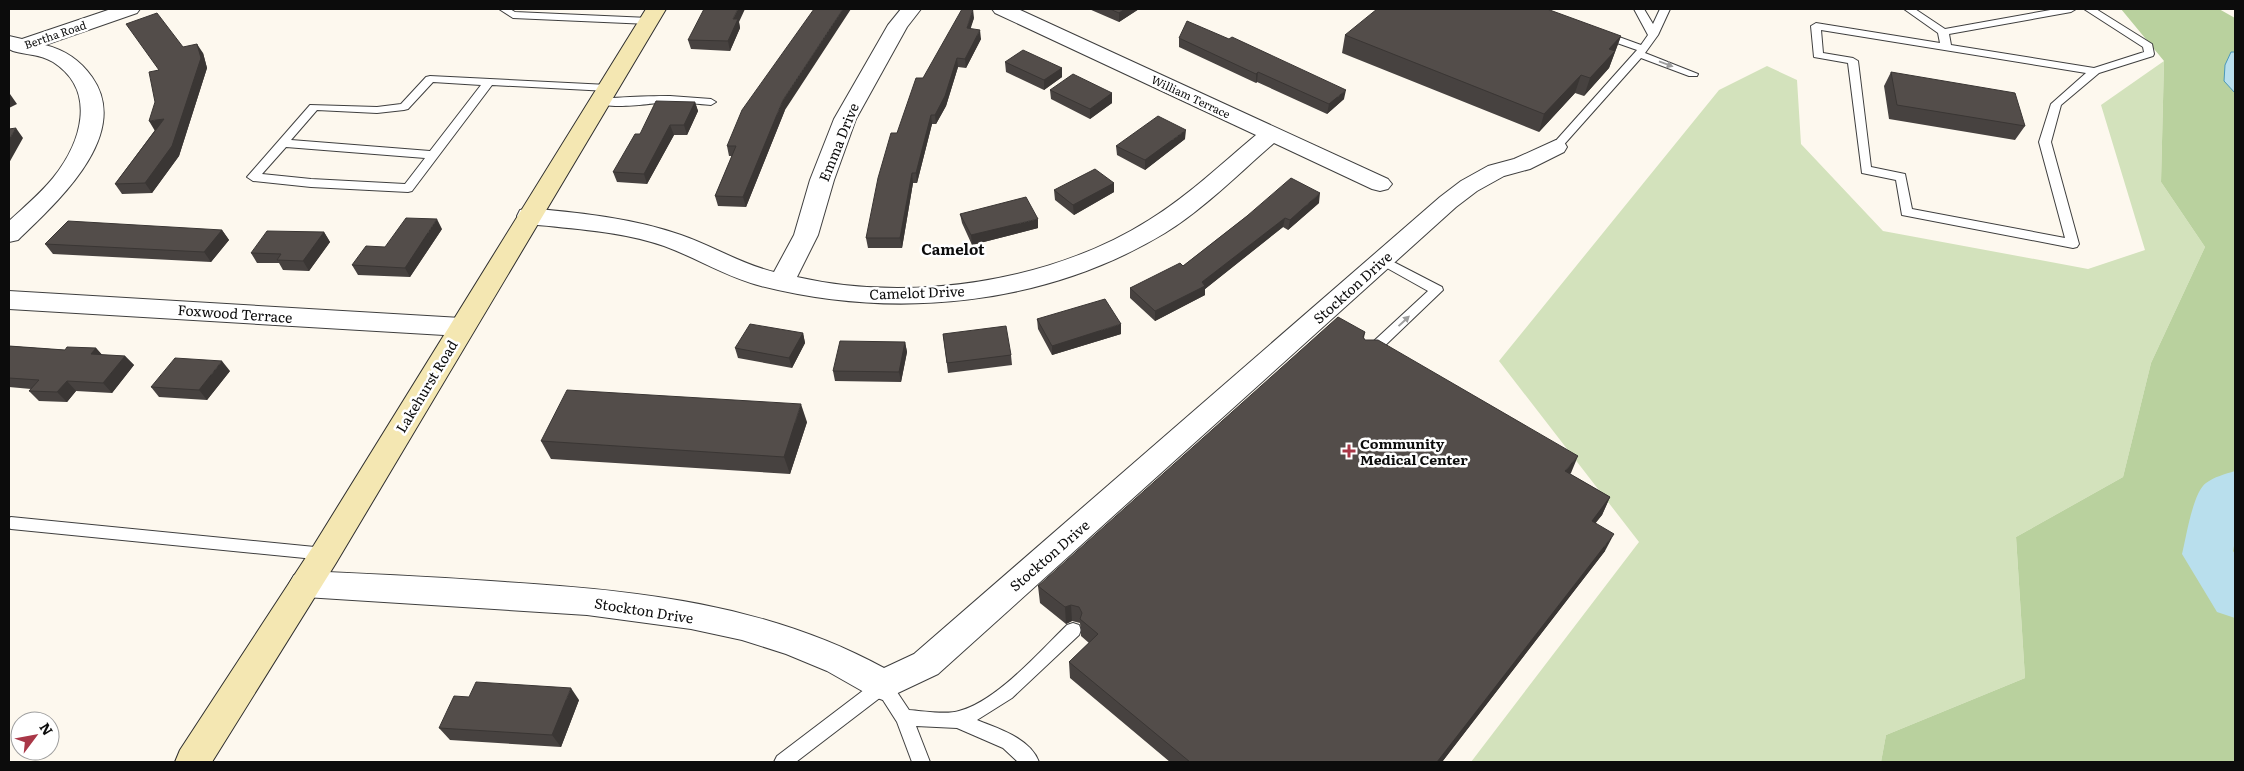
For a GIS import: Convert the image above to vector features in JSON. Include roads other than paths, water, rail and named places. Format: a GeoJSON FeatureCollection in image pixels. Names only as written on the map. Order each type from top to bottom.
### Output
{"type":"FeatureCollection","features":[{"type":"Feature","properties":{"kind":"main road","name":"Lakehurst Road"},"geometry":{"type":"LineString","coordinates":[[192,762],[325,554],[652,15]]}},
{"type":"Feature","properties":{"kind":"street","name":"Bertha Road"},"geometry":{"type":"LineString","coordinates":[[14,46],[130,9]]}},
{"type":"Feature","properties":{"kind":"street","name":"Emma Drive"},"geometry":{"type":"LineString","coordinates":[[780,282],[792,265],[806,235],[822,180],[845,119],[898,25],[911,9]]}},
{"type":"Feature","properties":{"kind":"street","name":"William Terrace"},"geometry":{"type":"LineString","coordinates":[[1002,9],[1380,184]]}},
{"type":"Feature","properties":{"kind":"street"},"geometry":{"type":"LineString","coordinates":[[9,234],[49,196],[70,170],[86,143],[93,118],[92,98],[76,69],[50,53],[14,46]]}},
{"type":"Feature","properties":{"kind":"street","name":"Camelot Drive"},"geometry":{"type":"LineString","coordinates":[[529,216],[612,226],[656,236],[685,246],[740,270],[780,282],[818,289],[864,295],[919,295],[996,287],[1040,276],[1102,255],[1157,226],[1272,133]]}},
{"type":"Feature","properties":{"kind":"street","name":"Stockton Drive"},"geometry":{"type":"LineString","coordinates":[[305,584],[555,598],[672,613],[750,629],[797,643],[853,666],[882,685],[926,664],[1448,202],[1469,186],[1496,171],[1522,164],[1556,147]]}},
{"type":"Feature","properties":{"kind":"street","name":"Foxwood Terrace"},"geometry":{"type":"LineString","coordinates":[[9,300],[461,327]]}},
{"type":"Feature","properties":{"kind":"lane"},"geometry":{"type":"LineString","coordinates":[[504,9],[513,15],[652,15]]}},
{"type":"Feature","properties":{"kind":"lane"},"geometry":{"type":"LineString","coordinates":[[1639,9],[1654,33]]}},
{"type":"Feature","properties":{"kind":"lane","name":"Stockton Drive"},"geometry":{"type":"LineString","coordinates":[[1556,147],[1641,52],[1654,33],[1665,9]]}},
{"type":"Feature","properties":{"kind":"lane"},"geometry":{"type":"LineString","coordinates":[[1909,9],[1943,32],[2071,9]]}},
{"type":"Feature","properties":{"kind":"lane"},"geometry":{"type":"LineString","coordinates":[[2088,9],[2148,46],[2149,54],[2095,71],[2056,104],[2045,142],[2073,244],[1906,212],[1901,177],[1866,170],[1853,61],[1818,55],[1816,26],[2095,71]]}},
{"type":"Feature","properties":{"kind":"lane"},"geometry":{"type":"LineString","coordinates":[[1597,32],[1693,74]]}},
{"type":"Feature","properties":{"kind":"lane"},"geometry":{"type":"LineString","coordinates":[[1943,32],[1946,48]]}},
{"type":"Feature","properties":{"kind":"lane"},"geometry":{"type":"LineString","coordinates":[[488,82],[408,188],[311,184],[252,177],[314,107],[377,110],[404,107],[430,78],[488,82],[604,94],[622,102],[670,99],[711,102]]}},
{"type":"Feature","properties":{"kind":"lane"},"geometry":{"type":"LineString","coordinates":[[282,142],[432,155]]}},
{"type":"Feature","properties":{"kind":"lane"},"geometry":{"type":"LineString","coordinates":[[1368,354],[1437,290],[1382,260]]}},
{"type":"Feature","properties":{"kind":"lane"},"geometry":{"type":"LineString","coordinates":[[11,523],[325,554]]}},
{"type":"Feature","properties":{"kind":"lane"},"geometry":{"type":"LineString","coordinates":[[958,720],[996,702],[1073,630]]}},
{"type":"Feature","properties":{"kind":"lane"},"geometry":{"type":"LineString","coordinates":[[783,762],[882,685],[904,718],[921,762]]}},
{"type":"Feature","properties":{"kind":"lane"},"geometry":{"type":"LineString","coordinates":[[904,718],[958,720],[1010,742],[1030,762]]}},
{"type":"Feature","properties":{"kind":"water"},"geometry":{"type":"Polygon","coordinates":[[[2231,52],[2235,52],[2235,93],[2224,81],[2225,65],[2231,52]]]}},
{"type":"Feature","properties":{"kind":"waterway"},"geometry":{"type":"LineString","coordinates":[[2235,490],[2221,498],[2207,554],[2235,596]]}},
{"type":"Feature","properties":{"kind":"place","name":"Community Medical Center"},"geometry":{"type":"Point","coordinates":[1349,451]}},
{"type":"Feature","properties":{"kind":"district","name":"Camelot"},"geometry":{"type":"Point","coordinates":[953,248]}}]}
